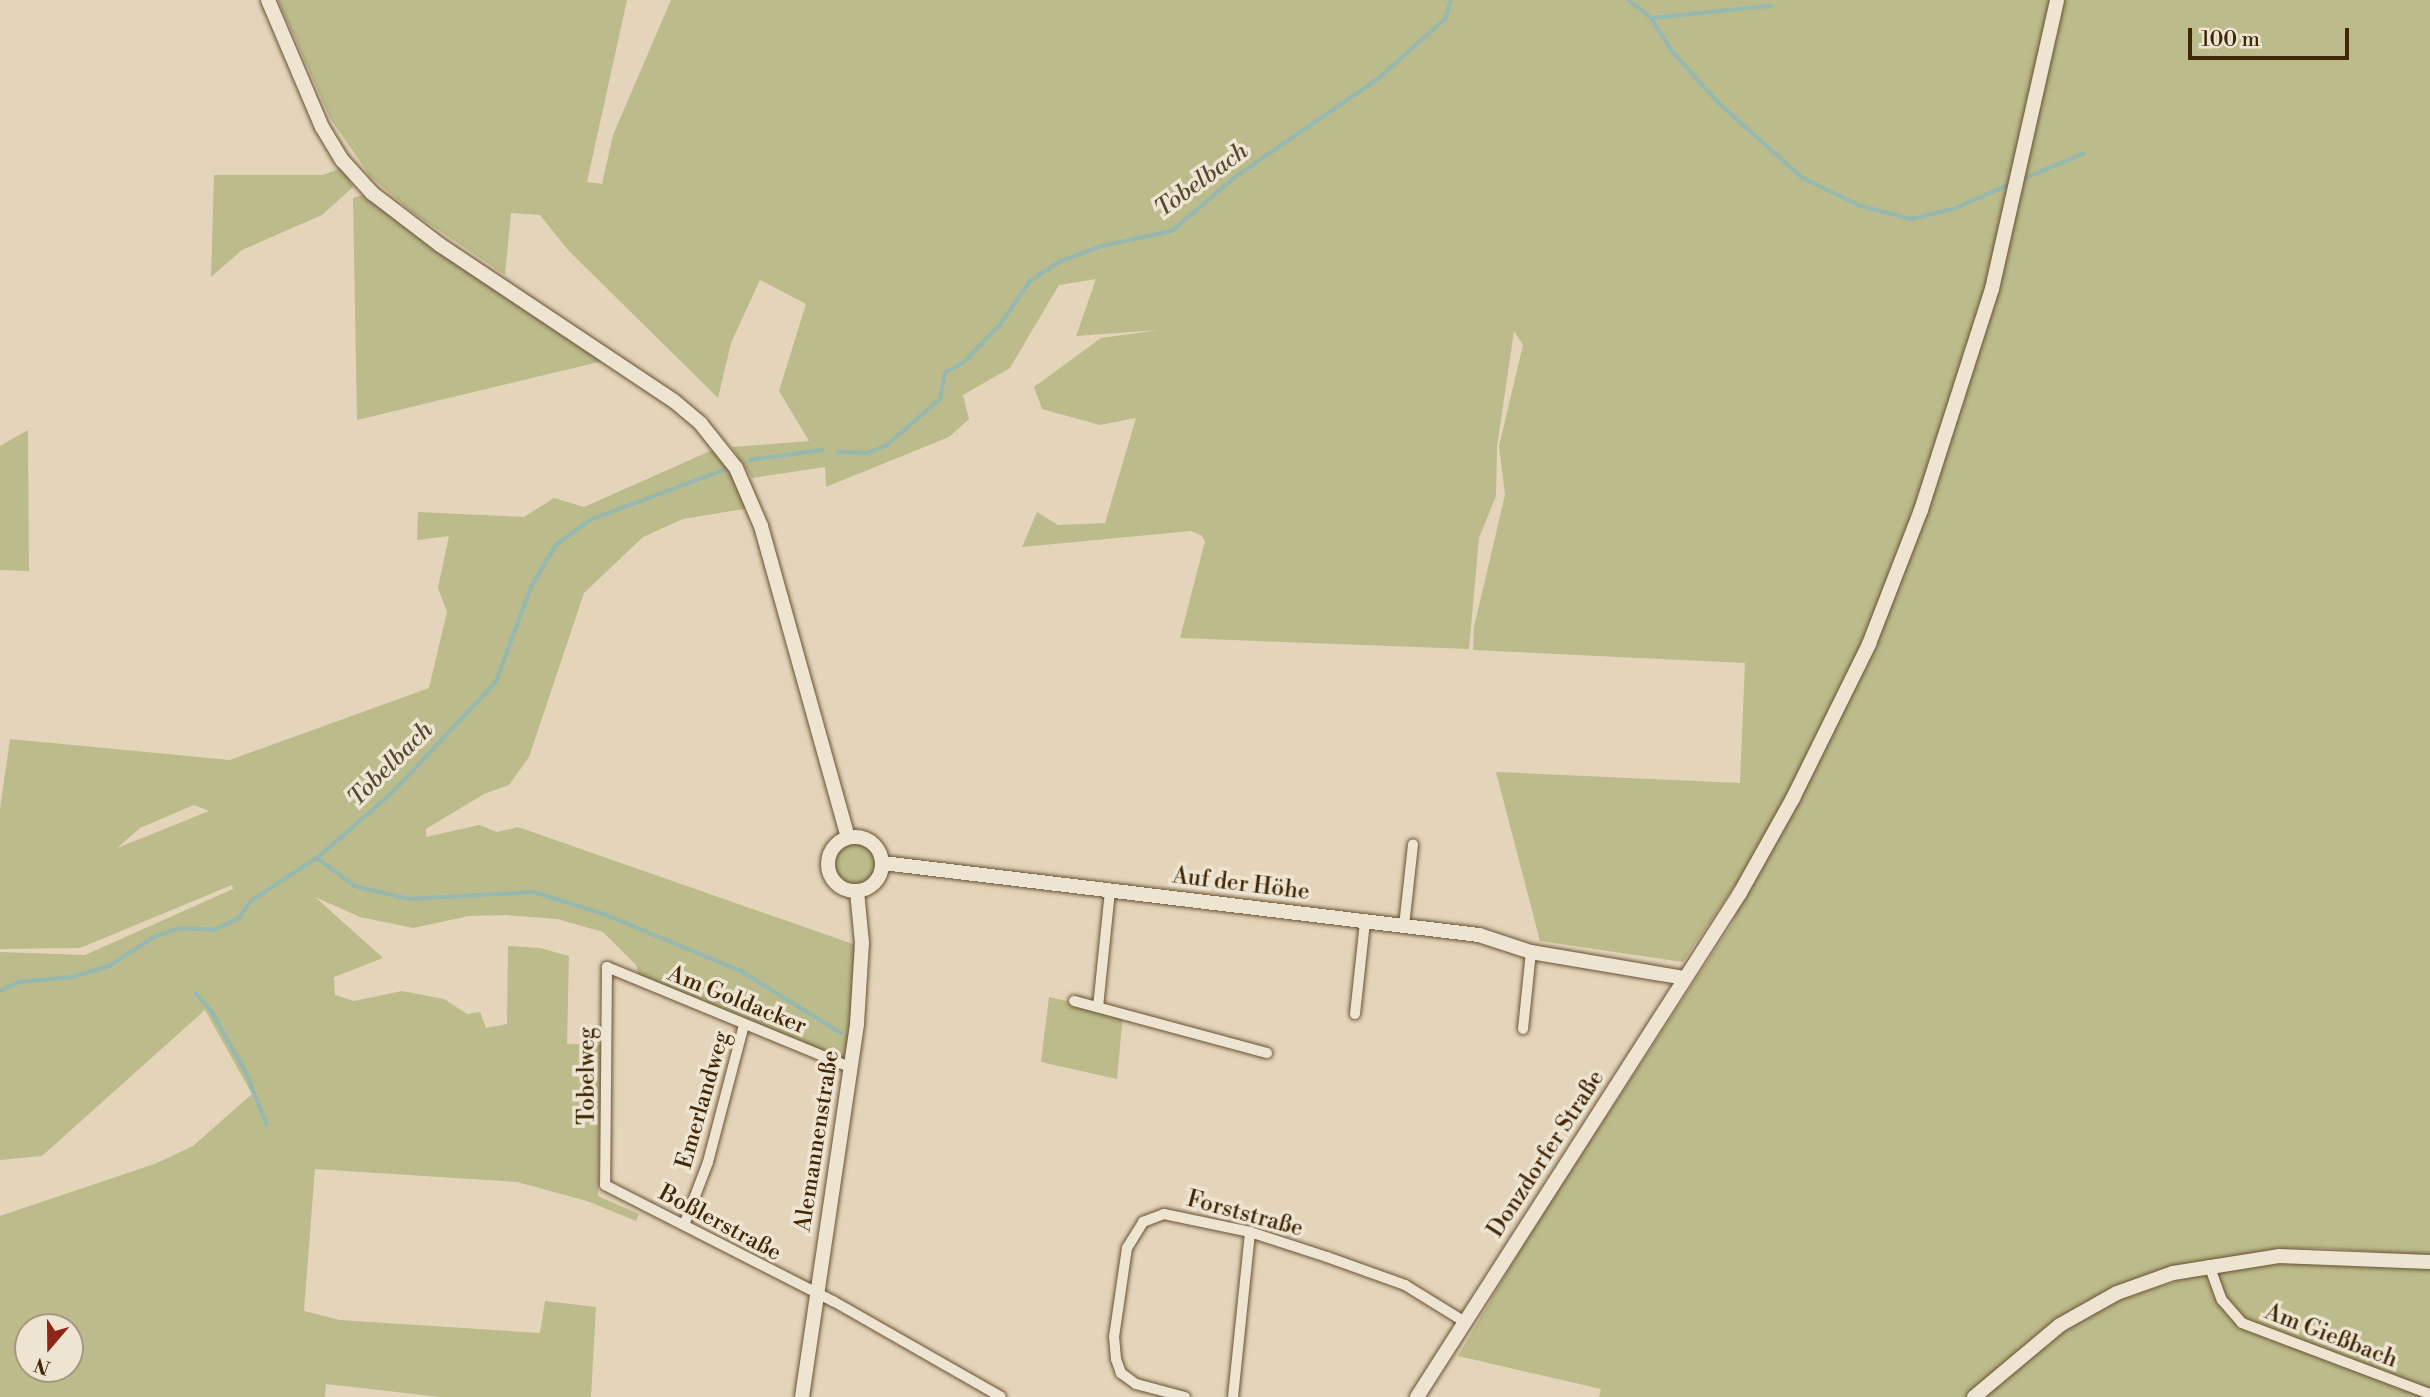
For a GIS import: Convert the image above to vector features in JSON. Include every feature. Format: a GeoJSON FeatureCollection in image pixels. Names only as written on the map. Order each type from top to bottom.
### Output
{"type":"FeatureCollection","features":[{"type":"Feature","properties":{"kind":"street"},"geometry":{"type":"LineString","coordinates":[[268,0],[322,127],[362,183],[440,245],[674,401],[701,424],[736,468],[761,526],[848,838]]}},
{"type":"Feature","properties":{"kind":"street","name":"Donzdorfer Straße"},"geometry":{"type":"LineString","coordinates":[[1417,1397],[1713,936],[1767,846],[1842,702],[1921,510],[1999,263],[2057,0]]}},
{"type":"Feature","properties":{"kind":"street"},"geometry":{"type":"LineString","coordinates":[[848,838],[872,842],[883,863],[873,884],[857,891],[841,887],[828,868],[834,847],[848,838]]}},
{"type":"Feature","properties":{"kind":"street"},"geometry":{"type":"LineString","coordinates":[[1404,926],[1413,844]]}},
{"type":"Feature","properties":{"kind":"street","name":"Auf der Höhe"},"geometry":{"type":"LineString","coordinates":[[883,863],[1479,935],[1531,952],[1685,978]]}},
{"type":"Feature","properties":{"kind":"street"},"geometry":{"type":"LineString","coordinates":[[1098,1007],[1110,890]]}},
{"type":"Feature","properties":{"kind":"street","name":"Alemannenstraße"},"geometry":{"type":"LineString","coordinates":[[802,1397],[852,1068],[861,980],[857,891]]}},
{"type":"Feature","properties":{"kind":"street"},"geometry":{"type":"LineString","coordinates":[[1355,1014],[1365,922]]}},
{"type":"Feature","properties":{"kind":"street"},"geometry":{"type":"LineString","coordinates":[[1522,1029],[1531,952]]}},
{"type":"Feature","properties":{"kind":"street","name":"Am Goldacker"},"geometry":{"type":"LineString","coordinates":[[607,967],[852,1068]]}},
{"type":"Feature","properties":{"kind":"street","name":"Tobelweg"},"geometry":{"type":"LineString","coordinates":[[605,1185],[607,967]]}},
{"type":"Feature","properties":{"kind":"street"},"geometry":{"type":"LineString","coordinates":[[1074,1001],[1267,1053]]}},
{"type":"Feature","properties":{"kind":"street","name":"Emerlandweg"},"geometry":{"type":"LineString","coordinates":[[684,1225],[708,1162],[744,1025]]}},
{"type":"Feature","properties":{"kind":"street","name":"Boßlerstraße"},"geometry":{"type":"LineString","coordinates":[[605,1185],[816,1297],[833,1301],[1001,1397]]}},
{"type":"Feature","properties":{"kind":"street","name":"Forststraße"},"geometry":{"type":"LineString","coordinates":[[1185,1397],[1136,1384],[1121,1373],[1115,1359],[1114,1337],[1127,1248],[1143,1222],[1164,1214],[1250,1232],[1405,1285],[1465,1322]]}},
{"type":"Feature","properties":{"kind":"street"},"geometry":{"type":"LineString","coordinates":[[1233,1397],[1250,1232]]}},
{"type":"Feature","properties":{"kind":"street"},"geometry":{"type":"LineString","coordinates":[[1974,1397],[2060,1325],[2116,1293],[2208,1265],[2325,1255],[2430,1262]]}},
{"type":"Feature","properties":{"kind":"street","name":"Am Gießbach"},"geometry":{"type":"LineString","coordinates":[[2208,1265],[2222,1300],[2242,1323],[2430,1394]]}},
{"type":"Feature","properties":{"kind":"green space"},"geometry":{"type":"Polygon","coordinates":[[[278,0],[627,0],[587,182],[602,184],[613,135],[671,0],[2050,0],[2040,44],[2062,0],[2430,0],[2430,1256],[2320,1248],[2267,1250],[2183,1266],[2073,1311],[2042,1330],[1966,1397],[1599,1397],[1601,1389],[1458,1356],[1529,1235],[1734,921],[1740,893],[1735,885],[1683,962],[1540,941],[1496,772],[1740,783],[1745,663],[1473,650],[1474,627],[1505,495],[1499,446],[1523,345],[1514,331],[1497,447],[1496,496],[1479,538],[1469,649],[1180,638],[1205,541],[1201,535],[1191,531],[1022,547],[1037,512],[1058,525],[1105,523],[1136,418],[1100,425],[1042,409],[1034,387],[1101,338],[1159,330],[1076,336],[1096,279],[1059,285],[1010,368],[963,395],[969,419],[949,437],[826,487],[825,467],[752,478],[732,447],[809,441],[779,391],[806,304],[760,280],[731,343],[718,398],[568,250],[540,215],[511,213],[505,275],[412,212],[370,176],[330,118],[278,0]]]}},
{"type":"Feature","properties":{"kind":"green space"},"geometry":{"type":"Polygon","coordinates":[[[343,167],[353,187],[322,215],[242,250],[211,277],[214,175],[323,175],[343,167]]]}},
{"type":"Feature","properties":{"kind":"green space"},"geometry":{"type":"Polygon","coordinates":[[[362,195],[425,242],[603,361],[357,420],[353,198],[362,195]]]}},
{"type":"Feature","properties":{"kind":"green space"},"geometry":{"type":"Polygon","coordinates":[[[28,430],[29,571],[0,570],[0,446],[28,430]]]}},
{"type":"Feature","properties":{"kind":"green space"},"geometry":{"type":"Polygon","coordinates":[[[717,448],[750,508],[683,519],[643,537],[584,593],[529,757],[509,785],[484,794],[426,829],[426,837],[479,825],[497,832],[518,827],[853,944],[859,950],[847,1061],[639,977],[636,965],[603,932],[557,919],[504,915],[469,916],[413,928],[360,917],[315,897],[383,958],[334,977],[335,995],[354,1001],[402,991],[444,999],[467,1014],[480,1012],[486,1028],[507,1024],[508,946],[540,948],[569,956],[567,1044],[602,1045],[598,1196],[639,1214],[636,1221],[587,1201],[517,1182],[315,1169],[304,1311],[340,1320],[540,1333],[545,1301],[596,1307],[591,1397],[440,1397],[326,1384],[325,1397],[0,1397],[0,1216],[157,1163],[193,1146],[252,1094],[205,1010],[42,1156],[0,1160],[0,952],[85,955],[233,889],[232,885],[80,948],[0,949],[0,809],[10,739],[230,760],[429,688],[447,612],[438,588],[449,536],[417,540],[418,512],[524,517],[554,498],[584,507],[717,448]],[[194,805],[140,828],[117,848],[209,811],[194,805]]]}},
{"type":"Feature","properties":{"kind":"green space"},"geometry":{"type":"Polygon","coordinates":[[[855,842],[864,843],[871,848],[876,855],[876,873],[871,880],[864,885],[855,886],[846,885],[839,880],[834,873],[833,864],[834,855],[839,848],[846,843],[855,842]]]}},
{"type":"Feature","properties":{"kind":"green space"},"geometry":{"type":"Polygon","coordinates":[[[1049,997],[1123,1014],[1117,1079],[1041,1062],[1049,997]]]}},
{"type":"Feature","properties":{"kind":"green space"},"geometry":{"type":"Polygon","coordinates":[[[2301,1260],[2430,1267],[2430,1397],[1983,1397],[2065,1328],[2112,1302],[2207,1271],[2301,1260]]]}},
{"type":"Feature","properties":{"kind":"waterway","name":"Tobelbach"},"geometry":{"type":"LineString","coordinates":[[838,452],[867,453],[887,445],[940,399],[945,373],[964,362],[999,326],[1030,281],[1061,261],[1102,246],[1172,231],[1234,178],[1379,78],[1445,19],[1451,0]]}},
{"type":"Feature","properties":{"kind":"waterway"},"geometry":{"type":"LineString","coordinates":[[1629,0],[1651,18],[1673,52],[1719,103],[1803,178],[1861,206],[1912,219],[1956,208],[2008,185]]}},
{"type":"Feature","properties":{"kind":"waterway"},"geometry":{"type":"LineString","coordinates":[[1651,18],[1770,6]]}},
{"type":"Feature","properties":{"kind":"waterway"},"geometry":{"type":"LineString","coordinates":[[2025,178],[2083,154]]}},
{"type":"Feature","properties":{"kind":"waterway","name":"Tobelbach"},"geometry":{"type":"LineString","coordinates":[[750,460],[822,450]]}},
{"type":"Feature","properties":{"kind":"waterway","name":"Tobelbach"},"geometry":{"type":"LineString","coordinates":[[0,991],[19,982],[73,977],[109,966],[156,936],[181,928],[214,930],[239,918],[251,901],[317,858],[392,793],[496,682],[531,587],[556,545],[590,520],[729,468]]}},
{"type":"Feature","properties":{"kind":"waterway"},"geometry":{"type":"LineString","coordinates":[[317,858],[355,886],[409,899],[534,892],[604,914],[743,972],[841,1033]]}},
{"type":"Feature","properties":{"kind":"waterway"},"geometry":{"type":"LineString","coordinates":[[196,993],[213,1013],[246,1072],[267,1124]]}}]}
